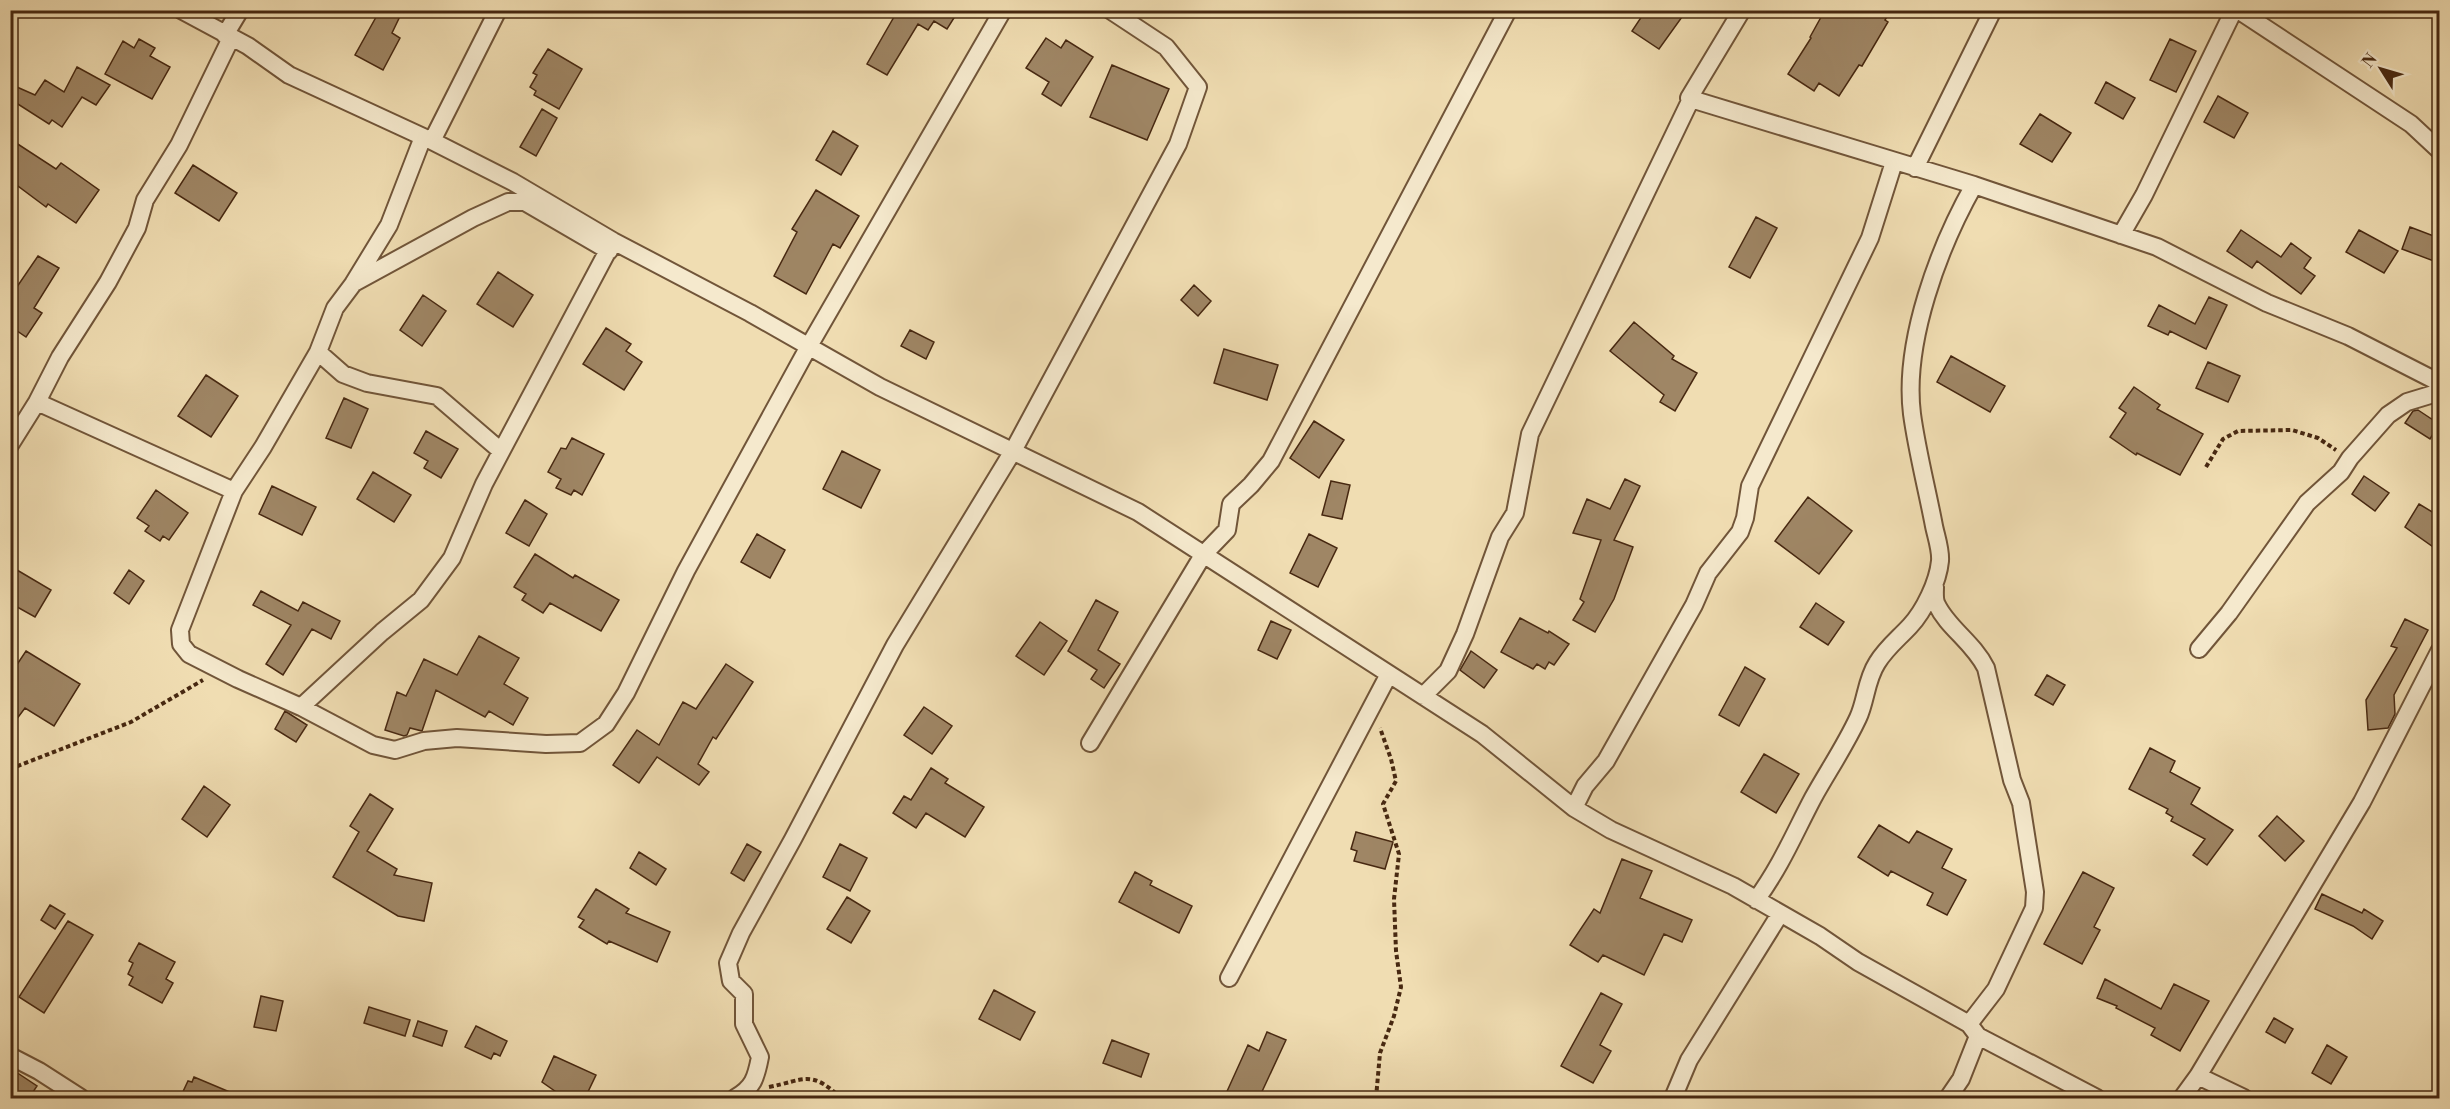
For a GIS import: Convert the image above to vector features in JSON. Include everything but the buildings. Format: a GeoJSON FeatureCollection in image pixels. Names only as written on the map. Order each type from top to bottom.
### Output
{"type":"FeatureCollection","features":[{"type":"Feature","properties":{"kind":"street"},"geometry":{"type":"LineString","coordinates":[[181,10],[248,46],[289,75],[513,182],[611,246]]}},
{"type":"Feature","properties":{"kind":"street"},"geometry":{"type":"LineString","coordinates":[[10,446],[37,402],[60,357],[108,282],[137,228],[145,200],[179,145],[240,10]]}},
{"type":"Feature","properties":{"kind":"street"},"geometry":{"type":"LineString","coordinates":[[498,10],[427,139],[389,225],[353,284],[335,308],[318,352],[263,447],[234,491],[180,630],[180,644],[189,654],[301,707],[373,745],[395,750],[424,741],[457,738],[580,744],[606,724],[626,693],[686,571],[809,346],[1003,10]]}},
{"type":"Feature","properties":{"kind":"street"},"geometry":{"type":"LineString","coordinates":[[741,1095],[753,1083],[760,1058],[744,1024],[744,994],[731,981],[728,963],[741,933],[793,840],[895,645],[1013,451],[1178,144],[1198,87],[1166,47],[1110,10]]}},
{"type":"Feature","properties":{"kind":"street"},"geometry":{"type":"LineString","coordinates":[[1090,743],[1203,555],[1227,530],[1231,504],[1271,461],[1508,10]]}},
{"type":"Feature","properties":{"kind":"street"},"geometry":{"type":"LineString","coordinates":[[1423,696],[1448,671],[1465,634],[1500,537],[1515,513],[1530,434],[1689,98],[1742,10]]}},
{"type":"Feature","properties":{"kind":"street"},"geometry":{"type":"LineString","coordinates":[[1915,168],[1993,10]]}},
{"type":"Feature","properties":{"kind":"street"},"geometry":{"type":"LineString","coordinates":[[2121,235],[2144,195],[2236,10],[2410,124],[2439,151]]}},
{"type":"Feature","properties":{"kind":"street"},"geometry":{"type":"LineString","coordinates":[[1690,99],[1974,185],[2157,247],[2267,303],[2348,336],[2439,383]]}},
{"type":"Feature","properties":{"kind":"street"},"geometry":{"type":"LineString","coordinates":[[1574,808],[1585,786],[1606,761],[1694,605],[1708,573],[1740,532],[1745,518],[1750,486],[1870,238],[1894,162]]}},
{"type":"Feature","properties":{"kind":"street"},"geometry":{"type":"LineString","coordinates":[[1948,1098],[1961,1079],[1973,1030],[1996,989],[2034,908],[2035,892],[2021,802],[2012,780],[1986,668],[1978,653],[1935,603],[1935,587],[1940,559],[1912,413],[1916,336],[1926,298],[1962,207],[1974,185]]}},
{"type":"Feature","properties":{"kind":"street"},"geometry":{"type":"LineString","coordinates":[[353,284],[473,218],[508,202],[525,202],[809,346],[880,387],[1137,512],[1482,734],[1574,808],[1611,830],[1732,886],[1820,936],[1858,962],[1884,975],[1973,1030],[2097,1098]]}},
{"type":"Feature","properties":{"kind":"street"},"geometry":{"type":"LineString","coordinates":[[301,707],[382,632],[421,600],[452,558],[484,484],[611,246]]}},
{"type":"Feature","properties":{"kind":"street"},"geometry":{"type":"LineString","coordinates":[[318,352],[343,374],[367,382],[437,396],[501,451]]}},
{"type":"Feature","properties":{"kind":"street"},"geometry":{"type":"LineString","coordinates":[[2199,649],[2229,613],[2307,502],[2341,472],[2350,458],[2388,415],[2408,402],[2439,392]]}},
{"type":"Feature","properties":{"kind":"street"},"geometry":{"type":"LineString","coordinates":[[37,402],[234,491]]}},
{"type":"Feature","properties":{"kind":"street"},"geometry":{"type":"LineString","coordinates":[[1755,900],[1775,874],[1814,796],[1845,746],[1861,711],[1876,665],[1890,644],[1911,625],[1935,587]]}},
{"type":"Feature","properties":{"kind":"street"},"geometry":{"type":"LineString","coordinates":[[2182,1098],[2198,1076],[2362,802],[2439,650]]}},
{"type":"Feature","properties":{"kind":"street"},"geometry":{"type":"LineString","coordinates":[[1229,978],[1389,674]]}},
{"type":"Feature","properties":{"kind":"street"},"geometry":{"type":"LineString","coordinates":[[1673,1098],[1689,1060],[1780,914]]}},
{"type":"Feature","properties":{"kind":"street"},"geometry":{"type":"LineString","coordinates":[[10,1056],[39,1071],[81,1098]]}},
{"type":"Feature","properties":{"kind":"street"},"geometry":{"type":"LineString","coordinates":[[2198,1076],[2244,1098]]}},
{"type":"Feature","properties":{"kind":"path"},"geometry":{"type":"LineString","coordinates":[[2205,467],[2223,439],[2238,431],[2292,430],[2318,438],[2350,458]]}},
{"type":"Feature","properties":{"kind":"path"},"geometry":{"type":"LineString","coordinates":[[10,769],[131,722],[220,670]]}},
{"type":"Feature","properties":{"kind":"path"},"geometry":{"type":"LineString","coordinates":[[1373,708],[1391,759],[1396,781],[1383,804],[1399,854],[1394,899],[1396,951],[1401,987],[1394,1016],[1380,1053],[1376,1098]]}},
{"type":"Feature","properties":{"kind":"path"},"geometry":{"type":"LineString","coordinates":[[741,1095],[806,1077],[825,1084],[841,1098]]}}]}
